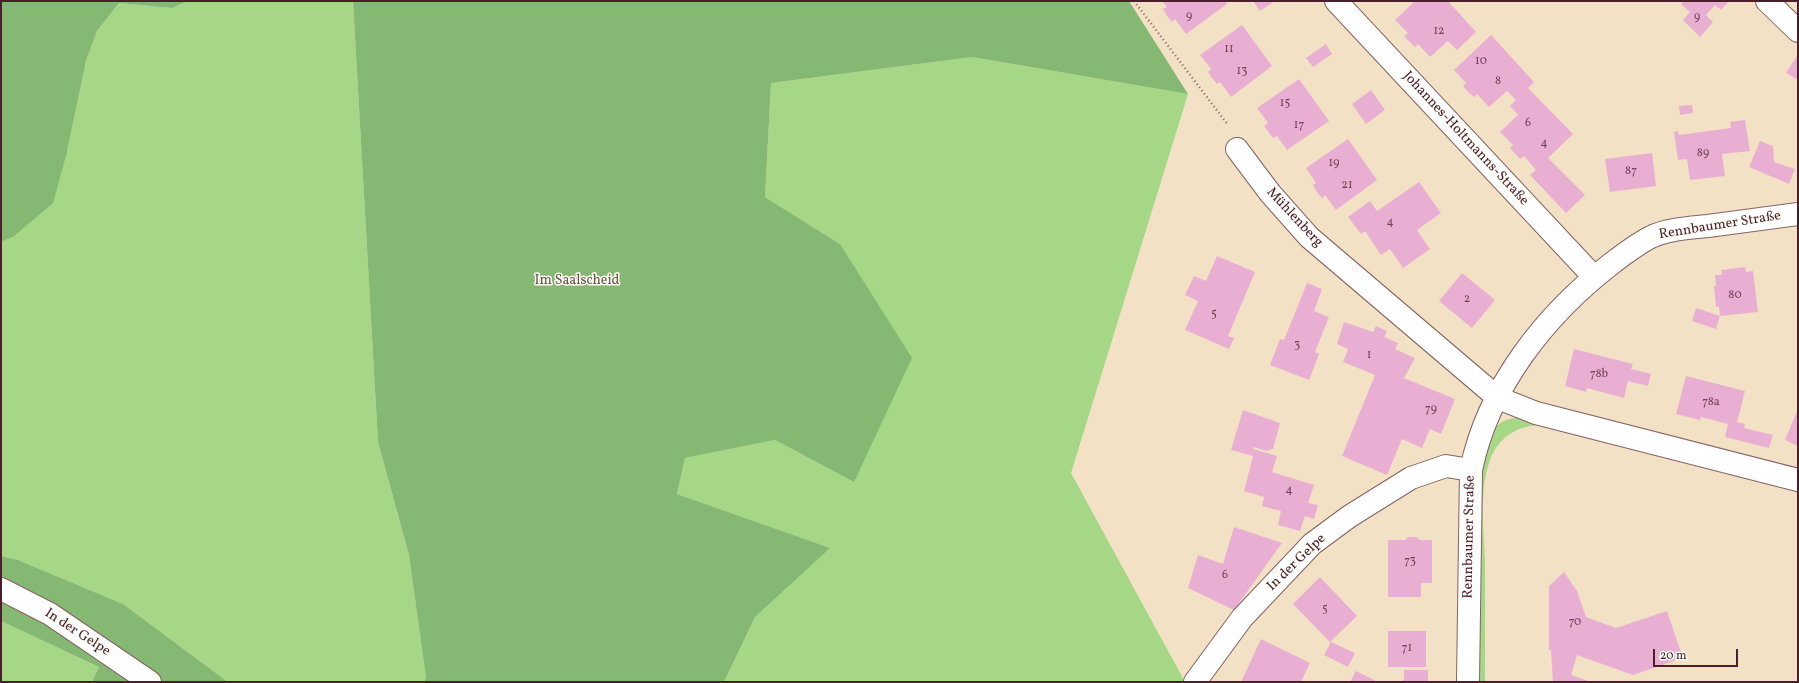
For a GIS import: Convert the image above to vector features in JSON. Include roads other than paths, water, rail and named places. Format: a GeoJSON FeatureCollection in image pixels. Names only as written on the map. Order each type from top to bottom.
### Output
{"type":"FeatureCollection","features":[{"type":"Feature","properties":{"kind":"street","name":"Johannes-Holtmanns-Straße"},"geometry":{"type":"LineString","coordinates":[[1336,1],[1594,277]]}},
{"type":"Feature","properties":{"kind":"street"},"geometry":{"type":"LineString","coordinates":[[1767,1],[1798,30]]}},
{"type":"Feature","properties":{"kind":"street","name":"Mühlenberg"},"geometry":{"type":"LineString","coordinates":[[1236,149],[1270,194],[1309,238],[1498,398]]}},
{"type":"Feature","properties":{"kind":"street","name":"Rennbaumer Straße"},"geometry":{"type":"LineString","coordinates":[[1468,682],[1471,470],[1482,427],[1514,367],[1548,320],[1594,277],[1634,247],[1652,236],[1673,230],[1798,214]]}},
{"type":"Feature","properties":{"kind":"street"},"geometry":{"type":"LineString","coordinates":[[1498,398],[1536,413],[1798,480]]}},
{"type":"Feature","properties":{"kind":"street","name":"In der Gelpe"},"geometry":{"type":"LineString","coordinates":[[1195,682],[1242,618],[1312,544],[1350,516],[1410,478],[1446,466],[1471,470]]}},
{"type":"Feature","properties":{"kind":"street","name":"In der Gelpe"},"geometry":{"type":"LineString","coordinates":[[1,589],[50,614],[150,682]]}},
{"type":"Feature","properties":{"kind":"park label","name":"Im Saalscheid"},"geometry":{"type":"Point","coordinates":[577,281]}}]}
